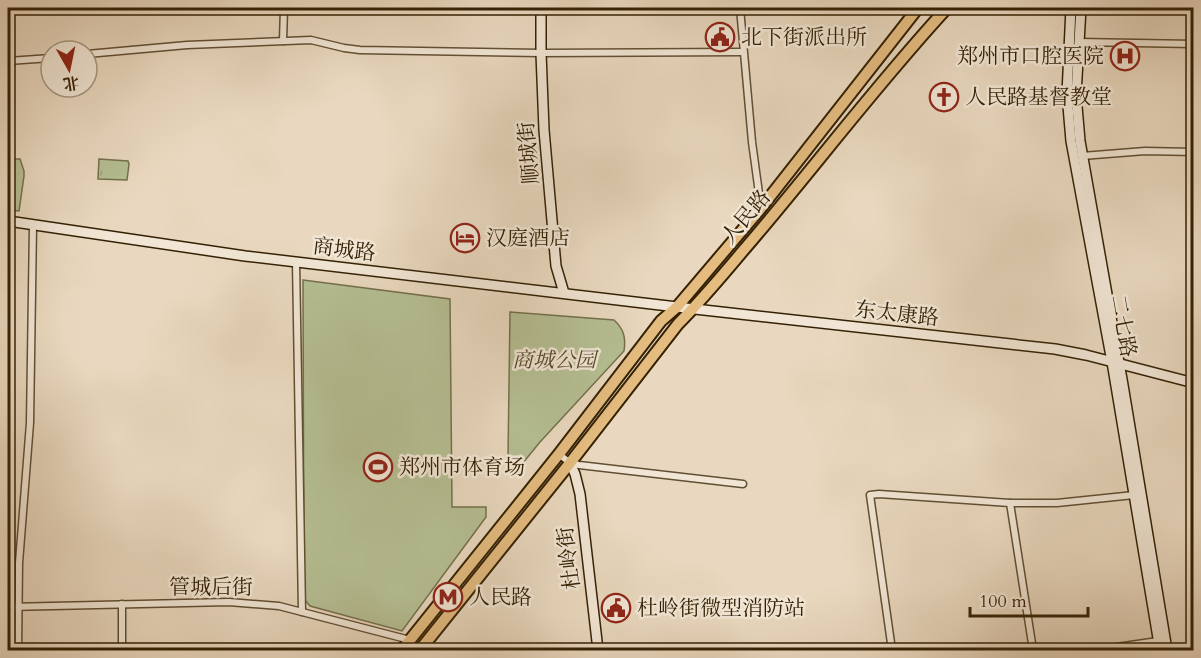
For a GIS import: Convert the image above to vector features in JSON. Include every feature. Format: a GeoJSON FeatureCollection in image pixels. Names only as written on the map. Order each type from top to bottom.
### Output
{"type":"FeatureCollection","features":[{"type":"Feature","properties":{"kind":"main road","name":"人民路"},"geometry":{"type":"LineString","coordinates":[[402,651],[559,454],[661,321],[676,307],[761,208],[918,8]]}},
{"type":"Feature","properties":{"kind":"main road","name":"人民路"},"geometry":{"type":"LineString","coordinates":[[420,651],[678,324],[768,222],[907,51],[947,8]]}},
{"type":"Feature","properties":{"kind":"street"},"geometry":{"type":"LineString","coordinates":[[283,41],[284,8]]}},
{"type":"Feature","properties":{"kind":"street","name":"顺城街"},"geometry":{"type":"LineString","coordinates":[[541,8],[544,130],[556,266],[564,294]]}},
{"type":"Feature","properties":{"kind":"street"},"geometry":{"type":"LineString","coordinates":[[740,8],[752,142],[761,208]]}},
{"type":"Feature","properties":{"kind":"street","name":"二七路"},"geometry":{"type":"LineString","coordinates":[[1071,8],[1066,94],[1068,120],[1073,155],[1116,363],[1134,495],[1159,646]]}},
{"type":"Feature","properties":{"kind":"street","name":"二七路"},"geometry":{"type":"LineString","coordinates":[[1081,8],[1076,95],[1077,119],[1116,363],[1167,651]]}},
{"type":"Feature","properties":{"kind":"street"},"geometry":{"type":"LineString","coordinates":[[99,53],[176,46],[311,40],[360,50],[541,53],[743,52]]}},
{"type":"Feature","properties":{"kind":"street"},"geometry":{"type":"LineString","coordinates":[[1079,42],[1194,44]]}},
{"type":"Feature","properties":{"kind":"street"},"geometry":{"type":"LineString","coordinates":[[8,61],[39,59]]}},
{"type":"Feature","properties":{"kind":"street"},"geometry":{"type":"LineString","coordinates":[[1082,156],[1145,151],[1194,152]]}},
{"type":"Feature","properties":{"kind":"street","name":"商城路"},"geometry":{"type":"LineString","coordinates":[[8,221],[230,254],[676,307]]}},
{"type":"Feature","properties":{"kind":"street"},"geometry":{"type":"LineString","coordinates":[[18,651],[19,563],[30,423],[33,225]]}},
{"type":"Feature","properties":{"kind":"street"},"geometry":{"type":"LineString","coordinates":[[296,262],[302,612]]}},
{"type":"Feature","properties":{"kind":"street","name":"东太康路"},"geometry":{"type":"LineString","coordinates":[[676,307],[1054,350],[1086,355],[1194,383]]}},
{"type":"Feature","properties":{"kind":"street"},"geometry":{"type":"LineString","coordinates":[[559,454],[570,463],[743,484]]}},
{"type":"Feature","properties":{"kind":"street","name":"杜岭街"},"geometry":{"type":"LineString","coordinates":[[570,463],[580,494],[598,651]]}},
{"type":"Feature","properties":{"kind":"street"},"geometry":{"type":"LineString","coordinates":[[892,651],[870,495],[1010,503],[1057,503],[1134,495]]}},
{"type":"Feature","properties":{"kind":"street"},"geometry":{"type":"LineString","coordinates":[[1010,503],[1033,651]]}},
{"type":"Feature","properties":{"kind":"street","name":"管城后街"},"geometry":{"type":"LineString","coordinates":[[8,607],[252,603],[279,606],[411,640]]}},
{"type":"Feature","properties":{"kind":"street"},"geometry":{"type":"LineString","coordinates":[[122,604],[122,651]]}},
{"type":"Feature","properties":{"kind":"street"},"geometry":{"type":"LineString","coordinates":[[1096,651],[1159,646]]}},
{"type":"Feature","properties":{"kind":"green space"},"geometry":{"type":"Polygon","coordinates":[[[8,159],[20,159],[24,171],[19,211],[8,210],[8,159]]]}},
{"type":"Feature","properties":{"kind":"green space"},"geometry":{"type":"Polygon","coordinates":[[[99,159],[128,161],[127,180],[98,179],[99,159]]]}},
{"type":"Feature","properties":{"kind":"green space","name":"郑州市体育场"},"geometry":{"type":"Polygon","coordinates":[[[303,280],[450,299],[452,507],[486,507],[486,517],[402,631],[310,606],[304,599],[303,280]]]}},
{"type":"Feature","properties":{"kind":"green space","name":"商城公园"},"geometry":{"type":"Polygon","coordinates":[[[510,312],[614,320],[624,334],[625,342],[624,351],[522,464],[508,457],[510,312]]]}},
{"type":"Feature","properties":{"kind":"place","name":"北下街派出所"},"geometry":{"type":"Point","coordinates":[720,37]}},
{"type":"Feature","properties":{"kind":"place","name":"郑州市口腔医院"},"geometry":{"type":"Point","coordinates":[1125,56]}},
{"type":"Feature","properties":{"kind":"place","name":"人民路基督教堂"},"geometry":{"type":"Point","coordinates":[944,97]}},
{"type":"Feature","properties":{"kind":"place","name":"汉庭酒店"},"geometry":{"type":"Point","coordinates":[465,238]}},
{"type":"Feature","properties":{"kind":"place","name":"郑州市体育场"},"geometry":{"type":"Point","coordinates":[378,467]}},
{"type":"Feature","properties":{"kind":"place","name":"人民路"},"geometry":{"type":"Point","coordinates":[448,597]}},
{"type":"Feature","properties":{"kind":"place","name":"杜岭街微型消防站"},"geometry":{"type":"Point","coordinates":[616,608]}}]}
